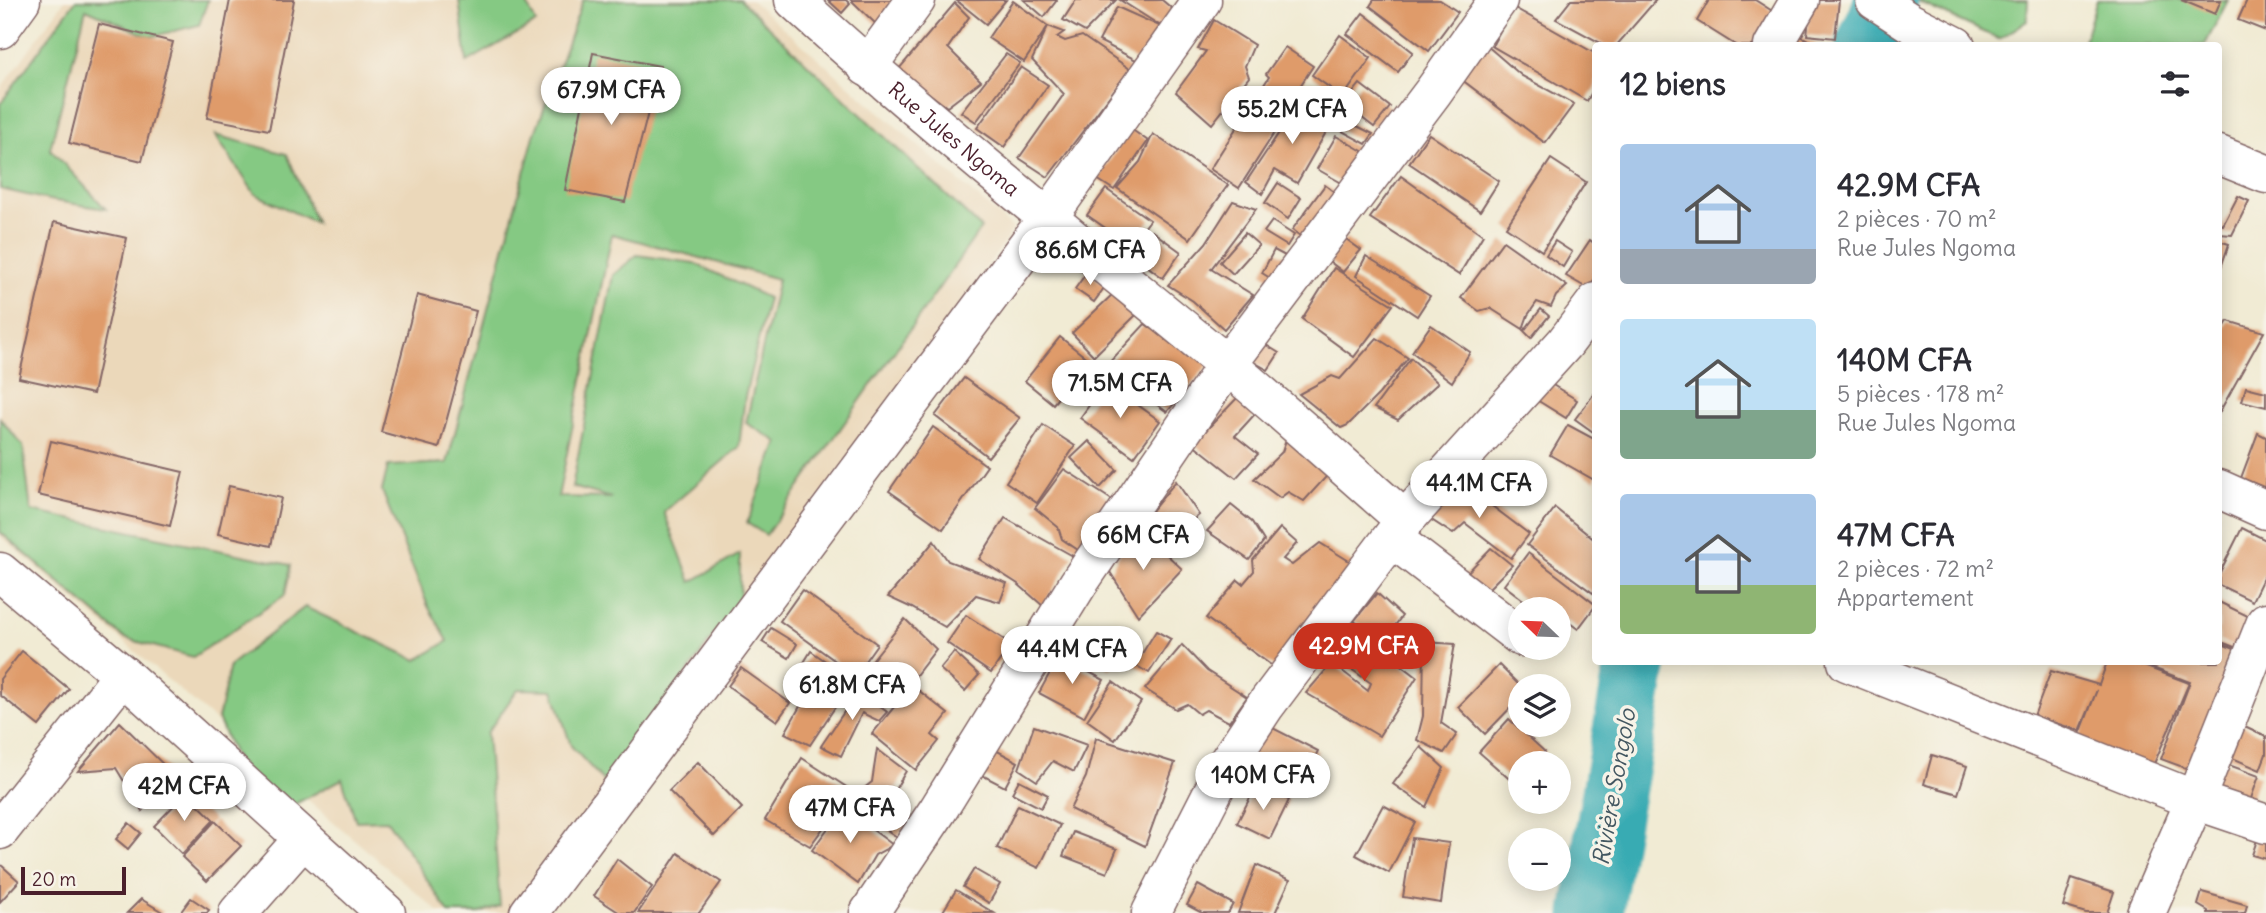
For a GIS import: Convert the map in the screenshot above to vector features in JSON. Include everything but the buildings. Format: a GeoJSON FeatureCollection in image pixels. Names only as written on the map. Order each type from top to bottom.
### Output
{"type":"FeatureCollection","features":[{"type":"Feature","properties":{"kind":"street","name":"Rue Jules Ngoma"},"geometry":{"type":"LineString","coordinates":[[794,0],[867,67],[1227,365],[1399,529],[1508,625]]}},
{"type":"Feature","properties":{"kind":"street"},"geometry":{"type":"LineString","coordinates":[[867,67],[916,0]]}},
{"type":"Feature","properties":{"kind":"street"},"geometry":{"type":"LineString","coordinates":[[529,913],[1048,219],[1202,0]]}},
{"type":"Feature","properties":{"kind":"street"},"geometry":{"type":"LineString","coordinates":[[869,913],[938,810],[1078,584],[1227,365],[1433,92],[1498,0]]}},
{"type":"Feature","properties":{"kind":"street"},"geometry":{"type":"LineString","coordinates":[[1775,42],[1800,0]]}},
{"type":"Feature","properties":{"kind":"street"},"geometry":{"type":"LineString","coordinates":[[1875,0],[1909,22],[1948,42]]}},
{"type":"Feature","properties":{"kind":"street"},"geometry":{"type":"LineString","coordinates":[[2222,156],[2266,174]]}},
{"type":"Feature","properties":{"kind":"street"},"geometry":{"type":"LineString","coordinates":[[1151,913],[1228,762],[1265,706],[1399,529],[1565,343],[1592,307]]}},
{"type":"Feature","properties":{"kind":"street"},"geometry":{"type":"LineString","coordinates":[[2222,490],[2266,510]]}},
{"type":"Feature","properties":{"kind":"street"},"geometry":{"type":"LineString","coordinates":[[0,572],[123,675],[386,913]]}},
{"type":"Feature","properties":{"kind":"street"},"geometry":{"type":"LineString","coordinates":[[2146,913],[2195,800],[2266,622]]}},
{"type":"Feature","properties":{"kind":"street"},"geometry":{"type":"LineString","coordinates":[[1855,665],[2195,800],[2266,824]]}},
{"type":"Feature","properties":{"kind":"street"},"geometry":{"type":"LineString","coordinates":[[0,830],[123,675]]}},
{"type":"Feature","properties":{"kind":"street"},"geometry":{"type":"LineString","coordinates":[[238,913],[303,839]]}},
{"type":"Feature","properties":{"kind":"shaded area"},"geometry":{"type":"Polygon","coordinates":[[[65,0],[751,0],[1014,229],[516,913],[440,913],[0,536],[0,90],[65,0]]]}},
{"type":"Feature","properties":{"kind":"green space"},"geometry":{"type":"Polygon","coordinates":[[[76,0],[208,0],[199,25],[150,37],[86,9],[50,149],[106,209],[0,189],[0,104],[76,0]]]}},
{"type":"Feature","properties":{"kind":"green space"},"geometry":{"type":"Polygon","coordinates":[[[459,0],[525,0],[536,23],[467,62],[459,0]]]}},
{"type":"Feature","properties":{"kind":"green space"},"geometry":{"type":"Polygon","coordinates":[[[583,0],[740,0],[981,228],[766,535],[747,523],[778,442],[746,423],[778,279],[612,234],[558,497],[612,498],[572,487],[613,275],[637,255],[694,263],[768,298],[745,397],[739,447],[664,512],[691,582],[740,554],[740,598],[608,786],[571,746],[553,690],[518,689],[487,733],[500,906],[480,913],[449,913],[387,820],[356,821],[342,779],[263,821],[218,719],[230,665],[305,607],[417,660],[448,641],[428,606],[382,491],[388,466],[447,463],[534,136],[583,0]]]}},
{"type":"Feature","properties":{"kind":"green space"},"geometry":{"type":"Polygon","coordinates":[[[1914,0],[2028,0],[2027,21],[1999,39],[1914,0]]]}},
{"type":"Feature","properties":{"kind":"green space"},"geometry":{"type":"Polygon","coordinates":[[[2097,0],[2228,0],[2207,42],[2084,42],[2097,0]]]}},
{"type":"Feature","properties":{"kind":"green space"},"geometry":{"type":"Polygon","coordinates":[[[215,135],[287,154],[316,223],[255,194],[215,135]]]}},
{"type":"Feature","properties":{"kind":"green space"},"geometry":{"type":"Polygon","coordinates":[[[0,418],[23,446],[31,511],[291,565],[285,595],[193,657],[124,638],[0,532],[0,418]]]}},
{"type":"Feature","properties":{"kind":"waterway","name":"Rivière Songolo"},"geometry":{"type":"LineString","coordinates":[[1869,42],[1887,0]]}},
{"type":"Feature","properties":{"kind":"waterway","name":"Rivière Songolo"},"geometry":{"type":"LineString","coordinates":[[1592,913],[1635,665]]}}]}
